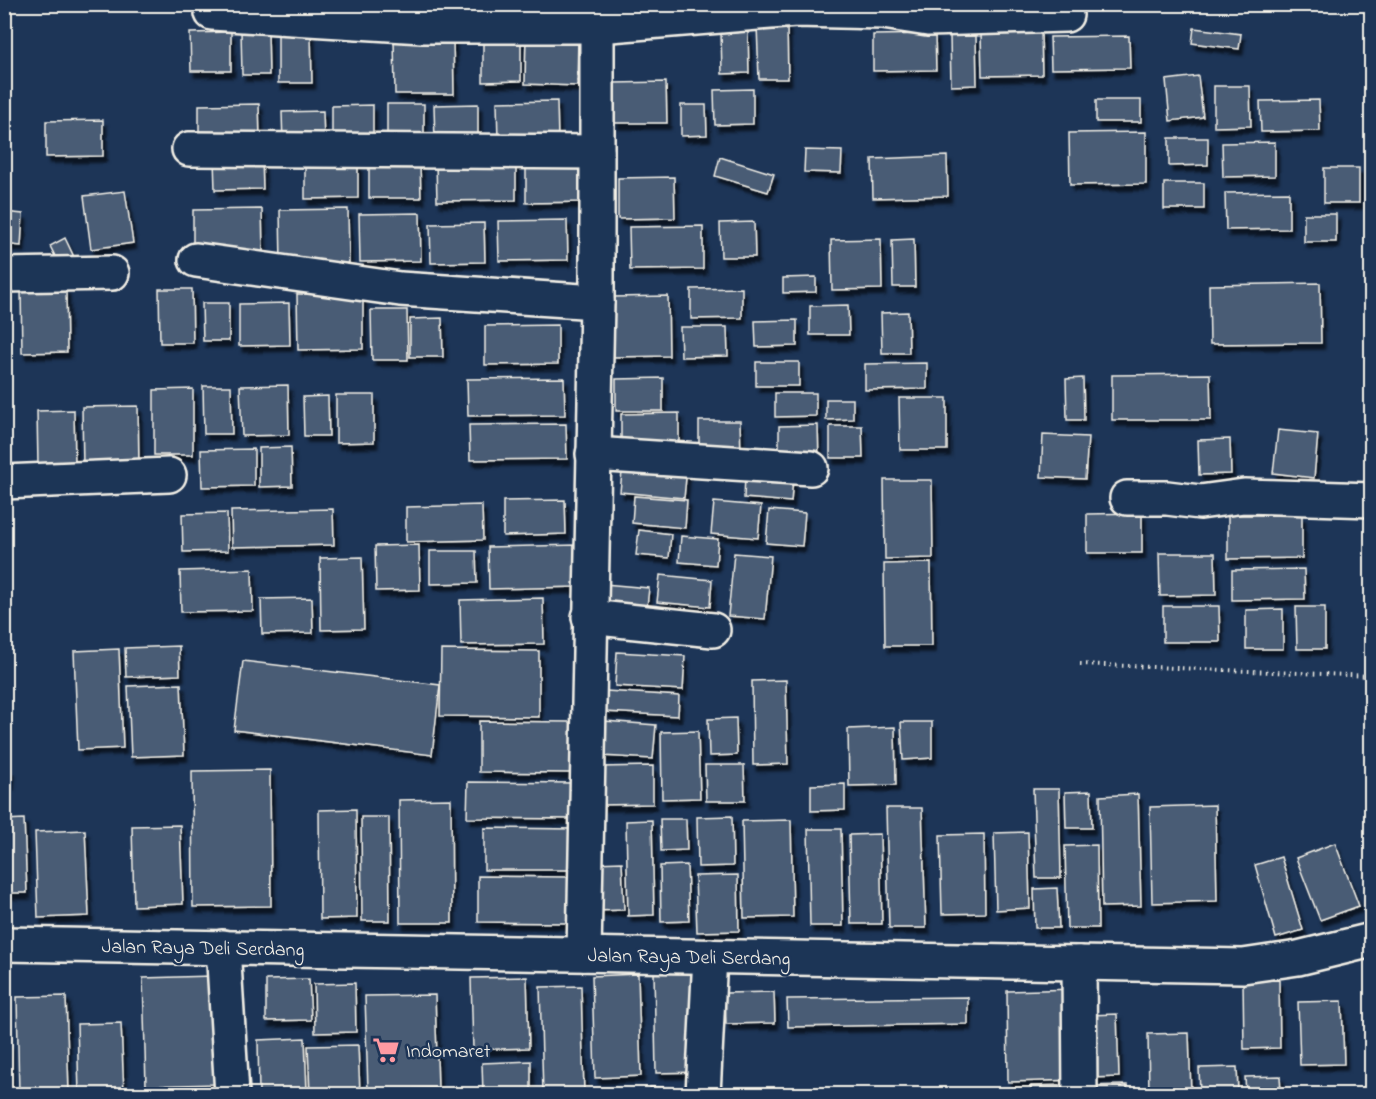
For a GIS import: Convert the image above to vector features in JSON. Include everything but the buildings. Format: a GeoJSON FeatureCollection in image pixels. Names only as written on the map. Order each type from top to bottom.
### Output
{"type":"FeatureCollection","features":[{"type":"Feature","properties":{"kind":"street"},"geometry":{"type":"LineString","coordinates":[[212,13],[422,26],[597,15],[796,10],[884,12],[928,19],[1066,15]]}},
{"type":"Feature","properties":{"kind":"street"},"geometry":{"type":"LineString","coordinates":[[584,954],[597,302],[597,15]]}},
{"type":"Feature","properties":{"kind":"street"},"geometry":{"type":"LineString","coordinates":[[189,149],[469,149],[597,152]]}},
{"type":"Feature","properties":{"kind":"street"},"geometry":{"type":"LineString","coordinates":[[196,260],[400,289],[597,302]]}},
{"type":"Feature","properties":{"kind":"street"},"geometry":{"type":"LineString","coordinates":[[4,275],[112,273]]}},
{"type":"Feature","properties":{"kind":"street"},"geometry":{"type":"LineString","coordinates":[[593,454],[811,468]]}},
{"type":"Feature","properties":{"kind":"street"},"geometry":{"type":"LineString","coordinates":[[4,482],[169,475]]}},
{"type":"Feature","properties":{"kind":"street"},"geometry":{"type":"LineString","coordinates":[[1127,498],[1167,498],[1200,502],[1244,496],[1371,500]]}},
{"type":"Feature","properties":{"kind":"street"},"geometry":{"type":"LineString","coordinates":[[589,616],[713,630]]}},
{"type":"Feature","properties":{"kind":"street","name":"Jalan Raya Deli Serdang"},"geometry":{"type":"LineString","coordinates":[[4,944],[1243,966],[1298,958],[1371,940]]}},
{"type":"Feature","properties":{"kind":"street"},"geometry":{"type":"LineString","coordinates":[[223,947],[232,1095]]}},
{"type":"Feature","properties":{"kind":"street"},"geometry":{"type":"LineString","coordinates":[[703,1095],[710,956]]}},
{"type":"Feature","properties":{"kind":"street"},"geometry":{"type":"LineString","coordinates":[[1079,963],[1080,1095]]}},
{"type":"Feature","properties":{"kind":"path"},"geometry":{"type":"LineString","coordinates":[[1080,664],[1371,676]]}},
{"type":"Feature","properties":{"kind":"place","name":"Indomaret"},"geometry":{"type":"Point","coordinates":[386,1050]}}]}
